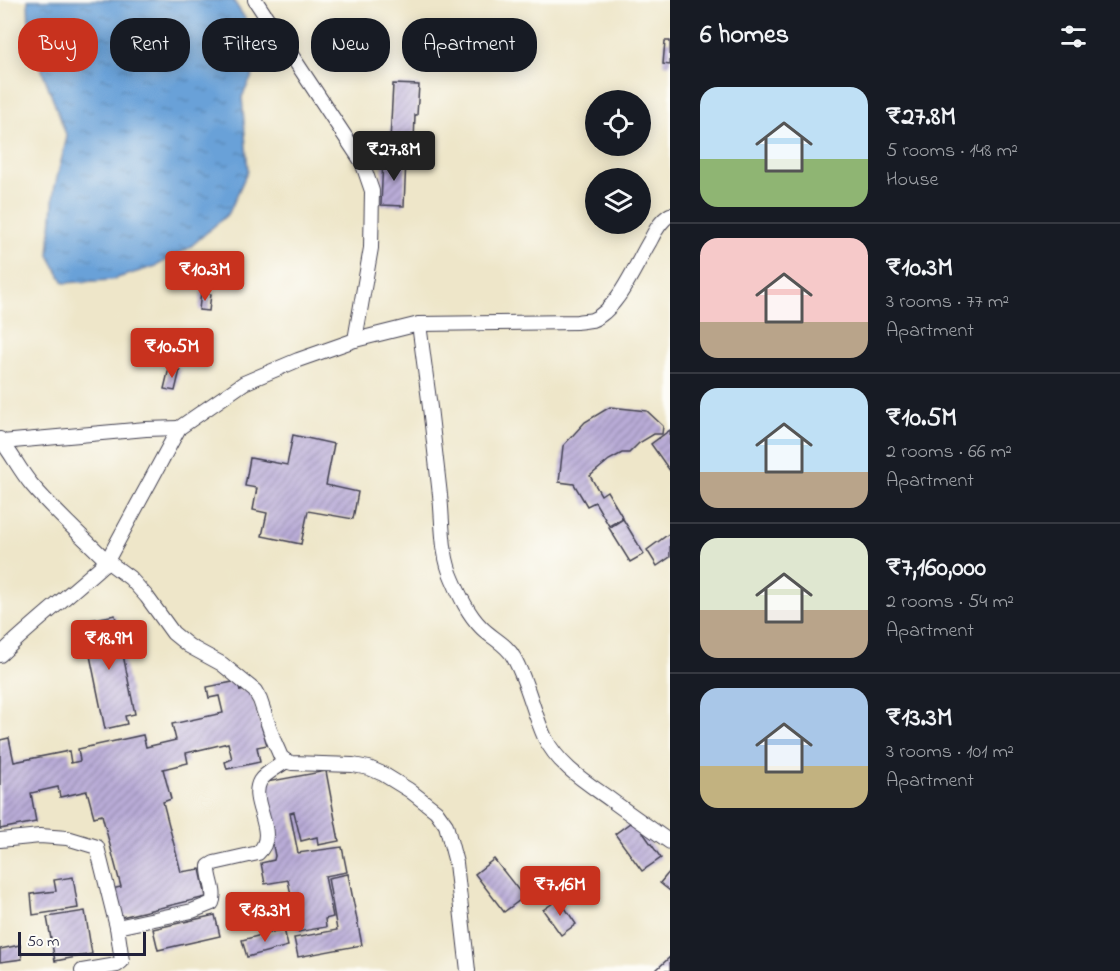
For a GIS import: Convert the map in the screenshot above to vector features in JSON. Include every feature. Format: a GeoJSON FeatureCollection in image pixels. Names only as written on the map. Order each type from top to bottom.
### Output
{"type":"FeatureCollection","features":[{"type":"Feature","properties":{"kind":"street"},"geometry":{"type":"LineString","coordinates":[[255,0],[362,162],[372,191],[371,248],[355,340]]}},
{"type":"Feature","properties":{"kind":"street"},"geometry":{"type":"LineString","coordinates":[[0,655],[107,561],[179,428],[244,383],[298,360],[355,340],[419,324],[592,320],[604,313],[616,300],[655,231],[670,215]]}},
{"type":"Feature","properties":{"kind":"street"},"geometry":{"type":"LineString","coordinates":[[419,324],[431,413],[445,553],[453,579],[465,604],[481,628],[513,655],[527,685],[546,740],[559,759],[575,774],[670,842]]}},
{"type":"Feature","properties":{"kind":"street"},"geometry":{"type":"LineString","coordinates":[[1,440],[179,428]]}},
{"type":"Feature","properties":{"kind":"street"},"geometry":{"type":"LineString","coordinates":[[1,440],[30,482],[107,561],[130,578],[173,633],[189,646],[222,664],[255,691],[281,757],[292,763],[353,765],[369,768],[409,789],[436,812],[446,825],[456,863],[468,971]]}},
{"type":"Feature","properties":{"kind":"street"},"geometry":{"type":"LineString","coordinates":[[117,927],[192,911],[212,903],[214,898],[209,866],[258,853],[263,849],[265,825],[257,794],[258,787],[261,778],[286,761]]}},
{"type":"Feature","properties":{"kind":"street"},"geometry":{"type":"LineString","coordinates":[[0,840],[40,836],[67,838],[98,847],[117,927],[122,962],[117,965],[82,971]]}},
{"type":"Feature","properties":{"kind":"water"},"geometry":{"type":"Polygon","coordinates":[[[28,0],[233,0],[245,18],[202,18],[202,72],[254,72],[242,97],[248,170],[229,213],[189,248],[156,266],[111,280],[64,283],[49,255],[54,190],[67,137],[43,72],[98,72],[98,18],[29,18],[28,0]]]}},
{"type":"Feature","properties":{"kind":"building"},"geometry":{"type":"Polygon","coordinates":[[[665,41],[670,41],[670,65],[663,64],[665,41]]]}},
{"type":"Feature","properties":{"kind":"building"},"geometry":{"type":"Polygon","coordinates":[[[393,84],[419,85],[414,142],[390,140],[393,84]]]}},
{"type":"Feature","properties":{"kind":"building"},"geometry":{"type":"Polygon","coordinates":[[[383,158],[406,159],[404,206],[381,205],[383,158]]]}},
{"type":"Feature","properties":{"kind":"building"},"geometry":{"type":"Polygon","coordinates":[[[201,292],[211,294],[209,311],[199,310],[201,292]]]}},
{"type":"Feature","properties":{"kind":"building"},"geometry":{"type":"Polygon","coordinates":[[[169,368],[180,370],[175,391],[164,389],[169,368]]]}},
{"type":"Feature","properties":{"kind":"building"},"geometry":{"type":"Polygon","coordinates":[[[610,407],[647,411],[663,426],[662,434],[654,434],[639,443],[629,453],[622,453],[609,460],[590,476],[601,495],[607,491],[623,518],[609,526],[595,502],[587,506],[574,484],[559,482],[563,446],[585,422],[610,407]]]}},
{"type":"Feature","properties":{"kind":"building"},"geometry":{"type":"Polygon","coordinates":[[[670,430],[670,471],[651,444],[670,430]]]}},
{"type":"Feature","properties":{"kind":"building"},"geometry":{"type":"Polygon","coordinates":[[[293,435],[334,444],[326,485],[358,492],[353,519],[308,511],[301,544],[262,536],[267,513],[253,510],[257,488],[245,486],[250,458],[287,465],[293,435]]]}},
{"type":"Feature","properties":{"kind":"building"},"geometry":{"type":"Polygon","coordinates":[[[623,519],[644,554],[630,562],[609,528],[623,519]]]}},
{"type":"Feature","properties":{"kind":"building"},"geometry":{"type":"Polygon","coordinates":[[[670,533],[670,557],[657,566],[647,550],[670,533]]]}},
{"type":"Feature","properties":{"kind":"building"},"geometry":{"type":"Polygon","coordinates":[[[115,615],[135,714],[125,716],[127,724],[105,729],[83,621],[115,615]]]}},
{"type":"Feature","properties":{"kind":"building"},"geometry":{"type":"Polygon","coordinates":[[[238,681],[240,691],[250,689],[267,745],[257,747],[260,762],[227,769],[225,762],[232,759],[228,743],[186,753],[188,763],[163,769],[171,799],[163,802],[181,872],[200,869],[206,897],[117,918],[111,889],[121,887],[102,815],[94,817],[87,791],[60,797],[58,787],[31,793],[36,822],[0,829],[0,740],[9,738],[14,762],[69,751],[71,763],[80,761],[78,749],[143,735],[146,747],[176,740],[172,724],[223,713],[219,696],[209,698],[207,687],[238,681]]]}},
{"type":"Feature","properties":{"kind":"building"},"geometry":{"type":"Polygon","coordinates":[[[326,771],[339,841],[318,845],[317,837],[301,841],[294,812],[290,813],[298,853],[342,847],[347,872],[325,876],[333,917],[325,919],[326,927],[298,932],[288,880],[265,884],[261,863],[274,860],[275,856],[261,783],[326,771]]]}},
{"type":"Feature","properties":{"kind":"building"},"geometry":{"type":"Polygon","coordinates":[[[634,820],[661,858],[642,871],[615,834],[634,820]]]}},
{"type":"Feature","properties":{"kind":"building"},"geometry":{"type":"Polygon","coordinates":[[[494,859],[524,897],[504,912],[475,874],[494,859]]]}},
{"type":"Feature","properties":{"kind":"building"},"geometry":{"type":"Polygon","coordinates":[[[670,871],[670,891],[660,883],[670,871]]]}},
{"type":"Feature","properties":{"kind":"building"},"geometry":{"type":"Polygon","coordinates":[[[348,874],[362,945],[298,957],[294,938],[337,930],[328,878],[348,874]]]}},
{"type":"Feature","properties":{"kind":"building"},"geometry":{"type":"Polygon","coordinates":[[[73,877],[78,908],[33,915],[31,894],[56,891],[54,880],[73,877]]]}},
{"type":"Feature","properties":{"kind":"building"},"geometry":{"type":"Polygon","coordinates":[[[559,899],[576,924],[561,935],[543,910],[559,899]]]}},
{"type":"Feature","properties":{"kind":"building"},"geometry":{"type":"Polygon","coordinates":[[[85,911],[92,954],[55,961],[47,917],[85,911]]]}},
{"type":"Feature","properties":{"kind":"building"},"geometry":{"type":"Polygon","coordinates":[[[215,915],[220,936],[158,950],[153,929],[215,915]]]}},
{"type":"Feature","properties":{"kind":"building"},"geometry":{"type":"Polygon","coordinates":[[[284,929],[288,946],[247,957],[242,940],[284,929]]]}},
{"type":"Feature","properties":{"kind":"building"},"geometry":{"type":"Polygon","coordinates":[[[20,945],[22,959],[0,962],[0,949],[20,945]]]}},
{"type":"Feature","properties":{"kind":"building"},"geometry":{"type":"Polygon","coordinates":[[[670,957],[670,971],[655,971],[670,957]]]}}]}
